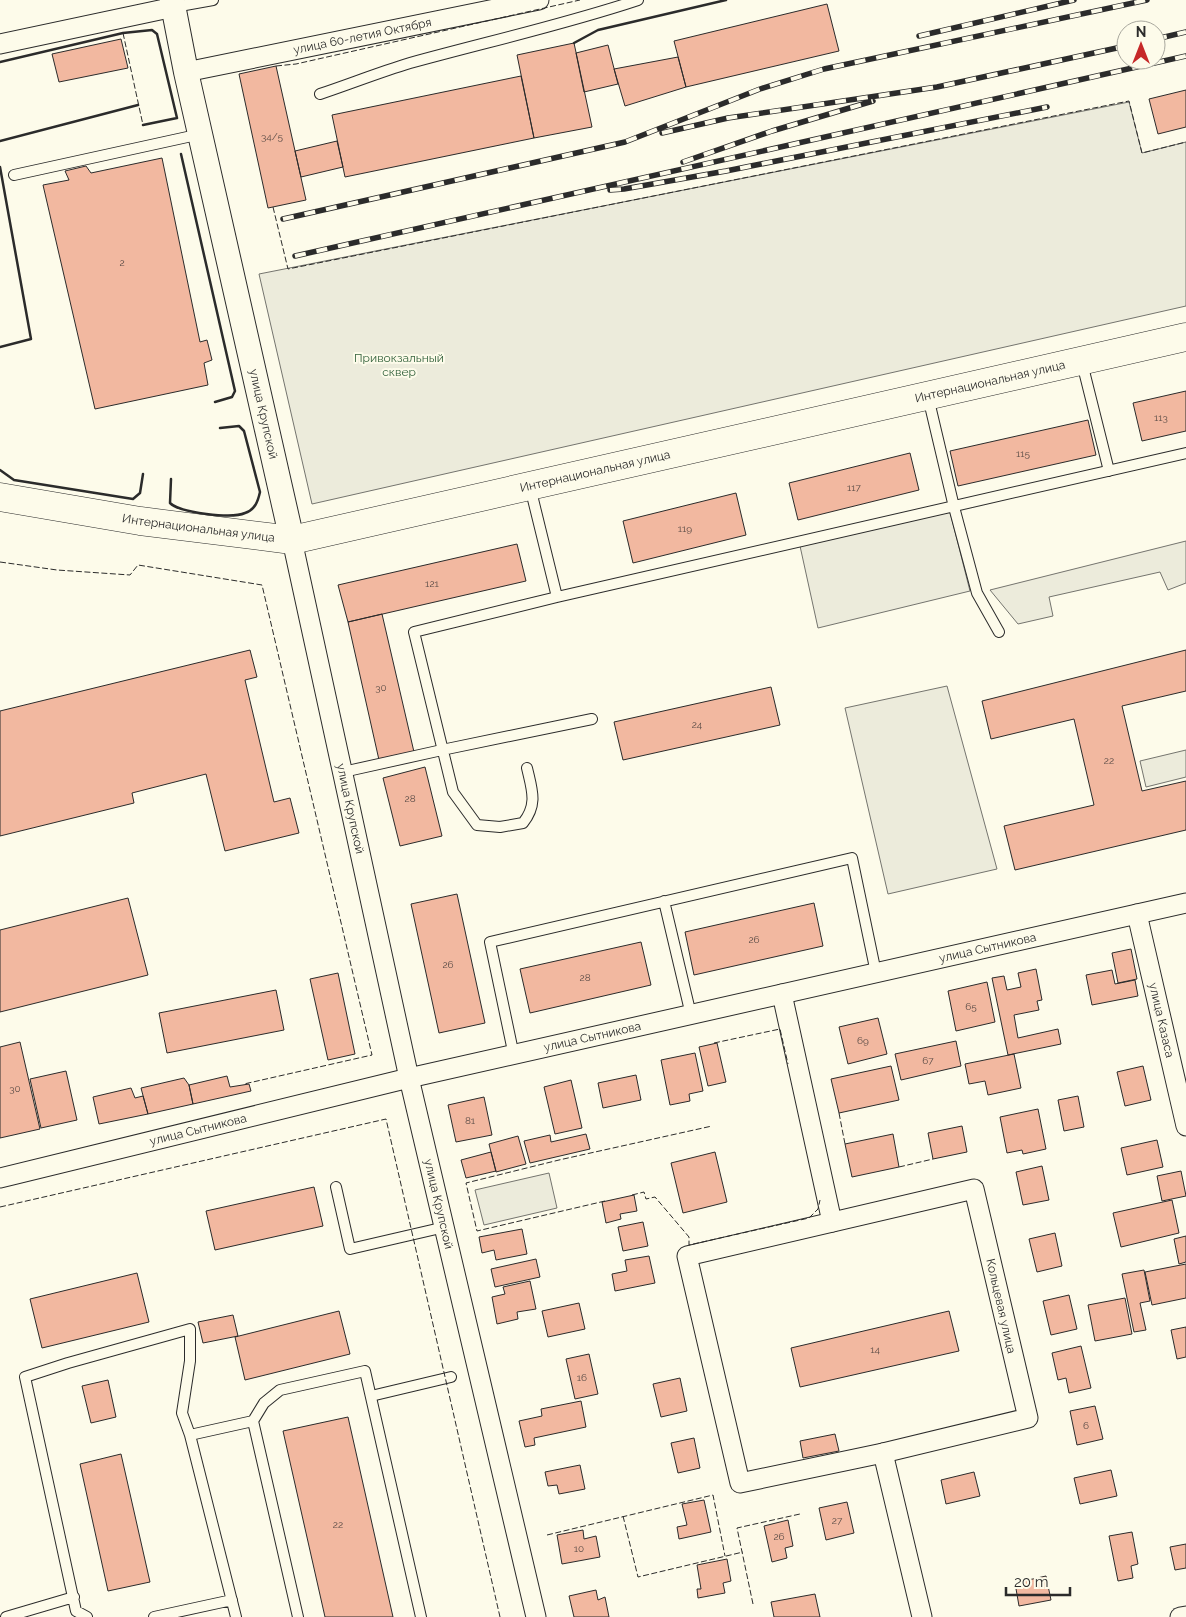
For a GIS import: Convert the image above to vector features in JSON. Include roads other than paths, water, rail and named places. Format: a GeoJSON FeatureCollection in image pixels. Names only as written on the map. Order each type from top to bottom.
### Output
{"type":"FeatureCollection","features":[{"type":"Feature","properties":{"kind":"main road","name":"Интернациональная улица"},"geometry":{"type":"LineString","coordinates":[[0,497],[140,521],[292,540],[1186,337]]}},
{"type":"Feature","properties":{"kind":"street","name":"улица 60-летия Октября"},"geometry":{"type":"LineString","coordinates":[[186,72],[481,6],[539,0]]}},
{"type":"Feature","properties":{"kind":"street"},"geometry":{"type":"LineString","coordinates":[[0,44],[173,4]]}},
{"type":"Feature","properties":{"kind":"street","name":"улица Крупской"},"geometry":{"type":"LineString","coordinates":[[173,4],[186,72],[292,540],[410,1078],[536,1617]]}},
{"type":"Feature","properties":{"kind":"street","name":"улица Сытникова"},"geometry":{"type":"LineString","coordinates":[[0,1178],[410,1078],[1186,903]]}},
{"type":"Feature","properties":{"kind":"street","name":"улица Казаса"},"geometry":{"type":"LineString","coordinates":[[1137,914],[1186,1126]]}},
{"type":"Feature","properties":{"kind":"street"},"geometry":{"type":"LineString","coordinates":[[782,994],[832,1222]]}},
{"type":"Feature","properties":{"kind":"street","name":"Кольцевая улица"},"geometry":{"type":"LineString","coordinates":[[974,1190],[1028,1418],[883,1453],[740,1482],[687,1256],[832,1222],[974,1190]]}},
{"type":"Feature","properties":{"kind":"street"},"geometry":{"type":"LineString","coordinates":[[883,1453],[922,1617]]}},
{"type":"Feature","properties":{"kind":"street"},"geometry":{"type":"LineString","coordinates":[[1180,1617],[1186,1616]]}},
{"type":"Feature","properties":{"kind":"lane"},"geometry":{"type":"LineString","coordinates":[[173,4],[213,0]]}},
{"type":"Feature","properties":{"kind":"lane"},"geometry":{"type":"LineString","coordinates":[[320,94],[408,64],[516,34],[591,16],[638,0]]}},
{"type":"Feature","properties":{"kind":"lane"},"geometry":{"type":"LineString","coordinates":[[14,175],[201,134]]}},
{"type":"Feature","properties":{"kind":"lane"},"geometry":{"type":"LineString","coordinates":[[1082,360],[1109,471]]}},
{"type":"Feature","properties":{"kind":"lane"},"geometry":{"type":"LineString","coordinates":[[928,395],[954,507],[977,593],[999,632]]}},
{"type":"Feature","properties":{"kind":"lane"},"geometry":{"type":"LineString","coordinates":[[527,768],[533,796],[530,814],[523,823],[500,827],[477,826],[452,792],[414,632],[557,597],[1186,453]]}},
{"type":"Feature","properties":{"kind":"lane"},"geometry":{"type":"LineString","coordinates":[[530,486],[557,597]]}},
{"type":"Feature","properties":{"kind":"lane"},"geometry":{"type":"LineString","coordinates":[[343,772],[592,720]]}},
{"type":"Feature","properties":{"kind":"lane"},"geometry":{"type":"LineString","coordinates":[[514,1056],[490,942],[664,901],[852,858],[876,973]]}},
{"type":"Feature","properties":{"kind":"lane"},"geometry":{"type":"LineString","coordinates":[[664,901],[691,1015]]}},
{"type":"Feature","properties":{"kind":"lane"},"geometry":{"type":"LineString","coordinates":[[336,1187],[350,1249],[445,1227]]}},
{"type":"Feature","properties":{"kind":"lane"},"geometry":{"type":"LineString","coordinates":[[87,1617],[76,1611],[25,1377],[190,1329],[190,1361],[182,1413],[190,1435],[236,1617]]}},
{"type":"Feature","properties":{"kind":"lane"},"geometry":{"type":"LineString","coordinates":[[190,1435],[252,1420],[264,1403],[280,1390],[365,1371],[421,1617]]}},
{"type":"Feature","properties":{"kind":"lane"},"geometry":{"type":"LineString","coordinates":[[371,1396],[451,1377]]}},
{"type":"Feature","properties":{"kind":"lane"},"geometry":{"type":"LineString","coordinates":[[252,1420],[298,1617]]}},
{"type":"Feature","properties":{"kind":"lane"},"geometry":{"type":"LineString","coordinates":[[6,1617],[74,1597]]}},
{"type":"Feature","properties":{"kind":"lane"},"geometry":{"type":"LineString","coordinates":[[154,1617],[232,1600]]}},
{"type":"Feature","properties":{"kind":"railway"},"geometry":{"type":"LineString","coordinates":[[919,36],[1074,0]]}},
{"type":"Feature","properties":{"kind":"railway"},"geometry":{"type":"LineString","coordinates":[[283,219],[625,142],[760,89],[824,69],[1147,0]]}},
{"type":"Feature","properties":{"kind":"railway"},"geometry":{"type":"LineString","coordinates":[[1166,37],[1186,32]]}},
{"type":"Feature","properties":{"kind":"railway"},"geometry":{"type":"LineString","coordinates":[[662,133],[728,118],[937,87],[1116,48]]}},
{"type":"Feature","properties":{"kind":"railway"},"geometry":{"type":"LineString","coordinates":[[295,256],[1186,56]]}},
{"type":"Feature","properties":{"kind":"railway"},"geometry":{"type":"LineString","coordinates":[[683,162],[772,131],[873,101]]}},
{"type":"Feature","properties":{"kind":"railway"},"geometry":{"type":"LineString","coordinates":[[610,190],[726,171],[1047,107]]}},
{"type":"Feature","properties":{"kind":"park label","name":"Привокзальный сквер"},"geometry":{"type":"Point","coordinates":[399,365]}}]}
